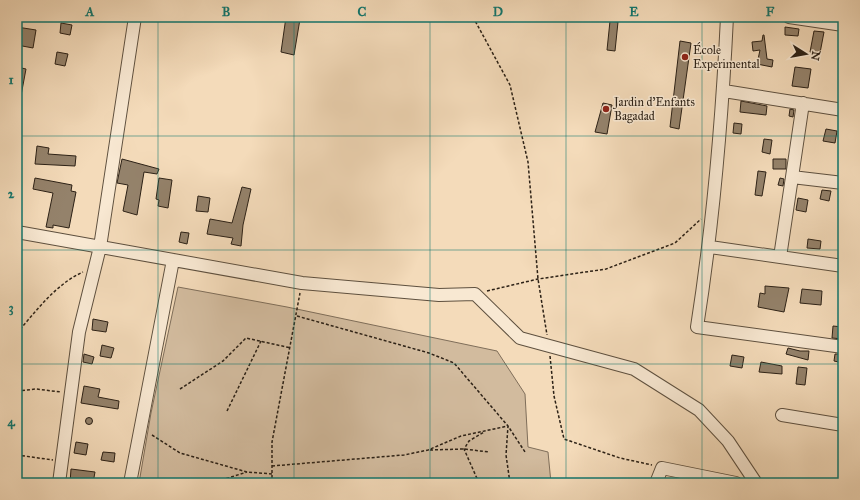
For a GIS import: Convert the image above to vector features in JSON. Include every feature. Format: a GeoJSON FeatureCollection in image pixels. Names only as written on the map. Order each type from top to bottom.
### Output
{"type":"FeatureCollection","features":[{"type":"Feature","properties":{"kind":"street"},"geometry":{"type":"LineString","coordinates":[[59,483],[79,332],[100,247],[136,17]]}},
{"type":"Feature","properties":{"kind":"street"},"geometry":{"type":"LineString","coordinates":[[727,17],[724,91],[711,210],[710,247],[697,327],[843,347]]}},
{"type":"Feature","properties":{"kind":"street"},"geometry":{"type":"LineString","coordinates":[[789,17],[829,20],[843,25]]}},
{"type":"Feature","properties":{"kind":"street"},"geometry":{"type":"LineString","coordinates":[[724,91],[843,110]]}},
{"type":"Feature","properties":{"kind":"street"},"geometry":{"type":"LineString","coordinates":[[780,256],[804,103]]}},
{"type":"Feature","properties":{"kind":"street"},"geometry":{"type":"LineString","coordinates":[[792,177],[843,184]]}},
{"type":"Feature","properties":{"kind":"street"},"geometry":{"type":"LineString","coordinates":[[17,232],[302,283],[439,295],[476,294],[520,338],[634,369],[699,410],[728,442],[756,483]]}},
{"type":"Feature","properties":{"kind":"street"},"geometry":{"type":"LineString","coordinates":[[710,247],[843,266]]}},
{"type":"Feature","properties":{"kind":"street"},"geometry":{"type":"LineString","coordinates":[[130,483],[173,260]]}},
{"type":"Feature","properties":{"kind":"street"},"geometry":{"type":"LineString","coordinates":[[782,415],[843,425]]}},
{"type":"Feature","properties":{"kind":"street"},"geometry":{"type":"LineString","coordinates":[[656,483],[662,468],[736,483]]}},
{"type":"Feature","properties":{"kind":"path"},"geometry":{"type":"LineString","coordinates":[[473,17],[510,85],[528,162],[538,279],[549,346],[554,396],[564,439],[620,458],[662,468]]}},
{"type":"Feature","properties":{"kind":"path"},"geometry":{"type":"LineString","coordinates":[[476,294],[538,279],[606,269],[674,243],[711,210]]}},
{"type":"Feature","properties":{"kind":"path"},"geometry":{"type":"LineString","coordinates":[[17,332],[48,297],[73,276],[95,267]]}},
{"type":"Feature","properties":{"kind":"path"},"geometry":{"type":"LineString","coordinates":[[272,483],[272,442],[291,348],[302,283]]}},
{"type":"Feature","properties":{"kind":"path"},"geometry":{"type":"LineString","coordinates":[[297,316],[429,353],[454,363],[508,426],[525,452]]}},
{"type":"Feature","properties":{"kind":"path"},"geometry":{"type":"LineString","coordinates":[[180,389],[223,361],[246,338],[291,348]]}},
{"type":"Feature","properties":{"kind":"path"},"geometry":{"type":"LineString","coordinates":[[227,411],[261,341]]}},
{"type":"Feature","properties":{"kind":"path"},"geometry":{"type":"LineString","coordinates":[[17,390],[36,389],[71,393]]}},
{"type":"Feature","properties":{"kind":"path"},"geometry":{"type":"LineString","coordinates":[[272,466],[404,455],[428,450],[461,436],[508,426]]}},
{"type":"Feature","properties":{"kind":"path"},"geometry":{"type":"LineString","coordinates":[[508,426],[506,455],[510,483]]}},
{"type":"Feature","properties":{"kind":"path"},"geometry":{"type":"LineString","coordinates":[[464,450],[469,441],[485,431]]}},
{"type":"Feature","properties":{"kind":"path"},"geometry":{"type":"LineString","coordinates":[[152,434],[180,453],[246,472],[272,474]]}},
{"type":"Feature","properties":{"kind":"path"},"geometry":{"type":"LineString","coordinates":[[428,450],[489,452]]}},
{"type":"Feature","properties":{"kind":"path"},"geometry":{"type":"LineString","coordinates":[[464,450],[479,483]]}},
{"type":"Feature","properties":{"kind":"path"},"geometry":{"type":"LineString","coordinates":[[17,455],[62,461]]}},
{"type":"Feature","properties":{"kind":"path"},"geometry":{"type":"LineString","coordinates":[[212,483],[246,472]]}},
{"type":"Feature","properties":{"kind":"shaded area"},"geometry":{"type":"Polygon","coordinates":[[[178,287],[287,307],[497,351],[525,394],[528,447],[548,452],[551,483],[139,483],[151,413],[178,287]]]}},
{"type":"Feature","properties":{"kind":"building"},"geometry":{"type":"Polygon","coordinates":[[[286,17],[300,19],[294,55],[281,52],[286,17]]]}},
{"type":"Feature","properties":{"kind":"building"},"geometry":{"type":"Polygon","coordinates":[[[610,21],[618,22],[615,51],[607,50],[610,21]]]}},
{"type":"Feature","properties":{"kind":"building"},"geometry":{"type":"Polygon","coordinates":[[[61,23],[72,25],[70,35],[60,33],[61,23]]]}},
{"type":"Feature","properties":{"kind":"building"},"geometry":{"type":"Polygon","coordinates":[[[17,27],[36,30],[33,48],[17,45],[17,27]]]}},
{"type":"Feature","properties":{"kind":"building"},"geometry":{"type":"Polygon","coordinates":[[[785,27],[799,29],[798,36],[785,35],[785,27]]]}},
{"type":"Feature","properties":{"kind":"building"},"geometry":{"type":"Polygon","coordinates":[[[814,31],[824,32],[820,53],[810,52],[814,31]]]}},
{"type":"Feature","properties":{"kind":"building"},"geometry":{"type":"Polygon","coordinates":[[[763,35],[767,59],[773,60],[772,67],[757,64],[760,50],[753,51],[752,42],[762,41],[763,35]]]}},
{"type":"Feature","properties":{"kind":"building"},"geometry":{"type":"Polygon","coordinates":[[[680,41],[691,43],[679,129],[670,127],[680,41]]]}},
{"type":"Feature","properties":{"kind":"building"},"geometry":{"type":"Polygon","coordinates":[[[57,52],[68,54],[65,66],[55,64],[57,52]]]}},
{"type":"Feature","properties":{"kind":"building"},"geometry":{"type":"Polygon","coordinates":[[[17,67],[26,69],[20,101],[17,100],[17,67]]]}},
{"type":"Feature","properties":{"kind":"building"},"geometry":{"type":"Polygon","coordinates":[[[795,67],[811,69],[808,88],[792,86],[795,67]]]}},
{"type":"Feature","properties":{"kind":"building"},"geometry":{"type":"Polygon","coordinates":[[[741,101],[767,106],[766,115],[740,112],[741,101]]]}},
{"type":"Feature","properties":{"kind":"building"},"geometry":{"type":"Polygon","coordinates":[[[603,103],[612,105],[607,134],[595,132],[603,103]]]}},
{"type":"Feature","properties":{"kind":"building"},"geometry":{"type":"Polygon","coordinates":[[[790,109],[794,110],[793,117],[789,116],[790,109]]]}},
{"type":"Feature","properties":{"kind":"building"},"geometry":{"type":"Polygon","coordinates":[[[734,123],[742,124],[741,134],[733,133],[734,123]]]}},
{"type":"Feature","properties":{"kind":"building"},"geometry":{"type":"Polygon","coordinates":[[[826,129],[837,131],[835,143],[823,141],[826,129]]]}},
{"type":"Feature","properties":{"kind":"building"},"geometry":{"type":"Polygon","coordinates":[[[764,139],[772,140],[770,154],[762,152],[764,139]]]}},
{"type":"Feature","properties":{"kind":"building"},"geometry":{"type":"Polygon","coordinates":[[[37,146],[49,148],[48,154],[76,156],[75,166],[35,164],[37,146]]]}},
{"type":"Feature","properties":{"kind":"building"},"geometry":{"type":"Polygon","coordinates":[[[122,159],[159,169],[157,174],[144,172],[137,215],[123,211],[128,185],[117,183],[122,159]]]}},
{"type":"Feature","properties":{"kind":"building"},"geometry":{"type":"Polygon","coordinates":[[[773,159],[786,159],[786,169],[773,169],[773,159]]]}},
{"type":"Feature","properties":{"kind":"building"},"geometry":{"type":"Polygon","coordinates":[[[758,171],[766,172],[762,196],[755,195],[758,171]]]}},
{"type":"Feature","properties":{"kind":"building"},"geometry":{"type":"Polygon","coordinates":[[[35,178],[72,185],[71,191],[76,192],[69,228],[53,225],[53,228],[46,227],[53,193],[33,189],[35,178]]]}},
{"type":"Feature","properties":{"kind":"building"},"geometry":{"type":"Polygon","coordinates":[[[159,178],[172,180],[168,208],[158,206],[159,200],[156,199],[159,178]]]}},
{"type":"Feature","properties":{"kind":"building"},"geometry":{"type":"Polygon","coordinates":[[[780,178],[784,179],[783,186],[778,185],[780,178]]]}},
{"type":"Feature","properties":{"kind":"building"},"geometry":{"type":"Polygon","coordinates":[[[242,187],[251,189],[243,225],[241,246],[231,244],[233,238],[207,234],[210,219],[232,223],[242,187]]]}},
{"type":"Feature","properties":{"kind":"building"},"geometry":{"type":"Polygon","coordinates":[[[822,190],[831,191],[829,201],[820,199],[822,190]]]}},
{"type":"Feature","properties":{"kind":"building"},"geometry":{"type":"Polygon","coordinates":[[[198,196],[210,198],[208,212],[196,211],[198,196]]]}},
{"type":"Feature","properties":{"kind":"building"},"geometry":{"type":"Polygon","coordinates":[[[798,198],[808,200],[806,212],[796,210],[798,198]]]}},
{"type":"Feature","properties":{"kind":"building"},"geometry":{"type":"Polygon","coordinates":[[[181,232],[189,233],[187,244],[179,242],[181,232]]]}},
{"type":"Feature","properties":{"kind":"building"},"geometry":{"type":"Polygon","coordinates":[[[808,239],[821,241],[820,249],[807,248],[808,239]]]}},
{"type":"Feature","properties":{"kind":"building"},"geometry":{"type":"Polygon","coordinates":[[[765,286],[789,288],[784,312],[758,307],[760,293],[765,294],[765,286]]]}},
{"type":"Feature","properties":{"kind":"building"},"geometry":{"type":"Polygon","coordinates":[[[802,289],[822,291],[821,305],[800,303],[802,289]]]}},
{"type":"Feature","properties":{"kind":"building"},"geometry":{"type":"Polygon","coordinates":[[[93,319],[108,322],[106,332],[92,330],[93,319]]]}},
{"type":"Feature","properties":{"kind":"building"},"geometry":{"type":"Polygon","coordinates":[[[833,326],[843,327],[843,339],[832,338],[833,326]]]}},
{"type":"Feature","properties":{"kind":"building"},"geometry":{"type":"Polygon","coordinates":[[[102,345],[114,348],[111,358],[100,356],[102,345]]]}},
{"type":"Feature","properties":{"kind":"building"},"geometry":{"type":"Polygon","coordinates":[[[788,348],[800,351],[809,351],[808,360],[786,354],[788,348]]]}},
{"type":"Feature","properties":{"kind":"building"},"geometry":{"type":"Polygon","coordinates":[[[84,354],[94,357],[92,364],[83,362],[84,354]]]}},
{"type":"Feature","properties":{"kind":"building"},"geometry":{"type":"Polygon","coordinates":[[[835,354],[843,354],[843,363],[834,361],[835,354]]]}},
{"type":"Feature","properties":{"kind":"building"},"geometry":{"type":"Polygon","coordinates":[[[732,355],[744,357],[742,368],[730,366],[732,355]]]}},
{"type":"Feature","properties":{"kind":"building"},"geometry":{"type":"Polygon","coordinates":[[[761,362],[782,366],[782,374],[759,372],[761,362]]]}},
{"type":"Feature","properties":{"kind":"building"},"geometry":{"type":"Polygon","coordinates":[[[798,367],[807,368],[805,385],[796,384],[798,367]]]}},
{"type":"Feature","properties":{"kind":"building"},"geometry":{"type":"Polygon","coordinates":[[[84,386],[100,389],[98,397],[119,401],[118,409],[81,403],[84,386]]]}},
{"type":"Feature","properties":{"kind":"building"},"geometry":{"type":"Polygon","coordinates":[[[89,418],[92,421],[89,424],[86,421],[89,418]]]}},
{"type":"Feature","properties":{"kind":"building"},"geometry":{"type":"Polygon","coordinates":[[[76,442],[88,444],[86,455],[74,453],[76,442]]]}},
{"type":"Feature","properties":{"kind":"building"},"geometry":{"type":"Polygon","coordinates":[[[103,452],[115,453],[114,462],[101,460],[103,452]]]}},
{"type":"Feature","properties":{"kind":"building"},"geometry":{"type":"Polygon","coordinates":[[[71,469],[95,472],[93,483],[70,483],[71,469]]]}},
{"type":"Feature","properties":{"kind":"place","name":"École Experimental"},"geometry":{"type":"Point","coordinates":[685,57]}},
{"type":"Feature","properties":{"kind":"place","name":"Jardin d’Enfants Bagadad"},"geometry":{"type":"Point","coordinates":[606,109]}}]}
